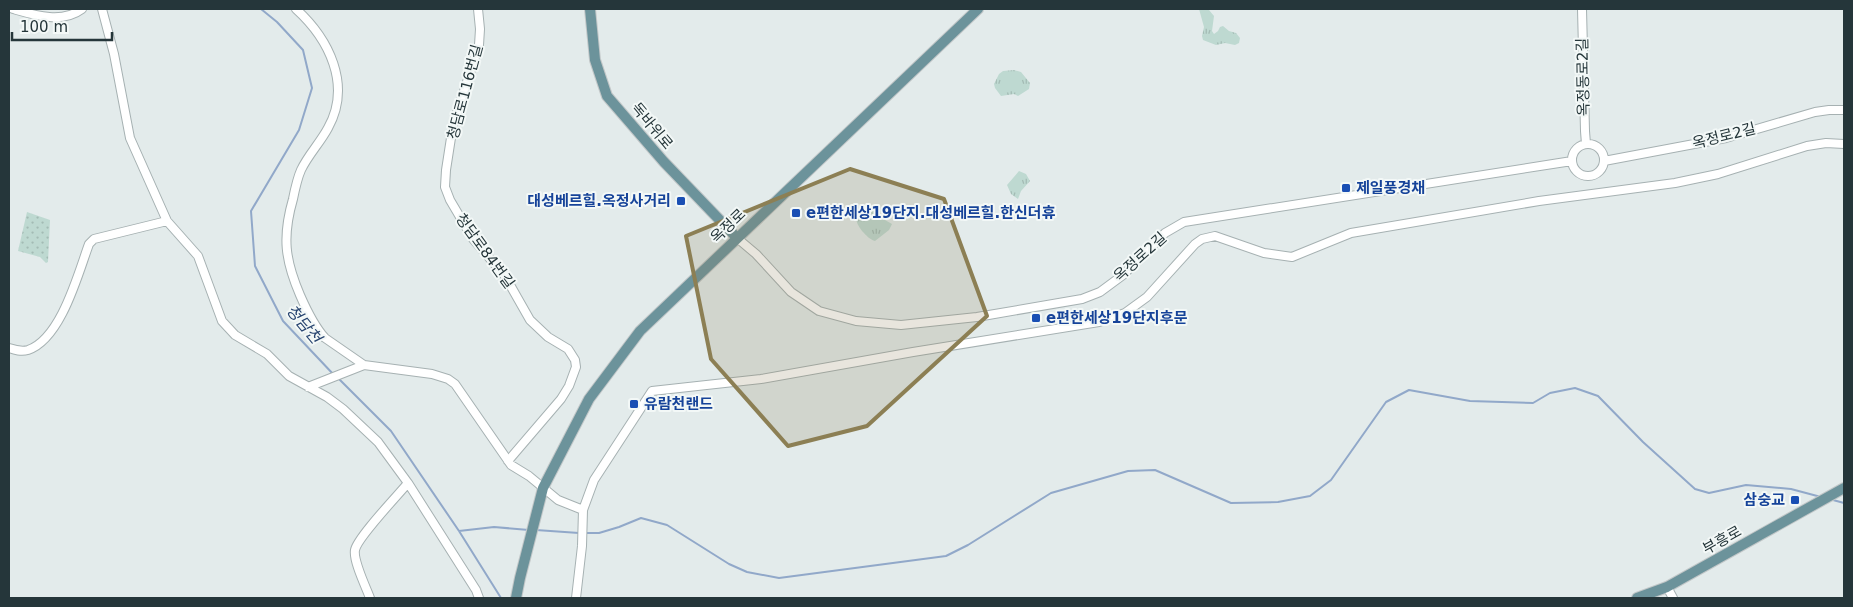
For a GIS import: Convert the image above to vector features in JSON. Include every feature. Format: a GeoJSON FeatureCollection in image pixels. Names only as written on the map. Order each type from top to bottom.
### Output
{"type":"FeatureCollection","features":[{"type":"Feature","properties":{"kind":"main road","name":"독바위로"},"geometry":{"type":"LineString","coordinates":[[590,9],[594,60],[607,96],[664,162],[737,238]]}},
{"type":"Feature","properties":{"kind":"main road","name":"옥정로"},"geometry":{"type":"LineString","coordinates":[[516,598],[542,493],[589,399],[640,331],[978,9]]}},
{"type":"Feature","properties":{"kind":"main road","name":"부흥로"},"geometry":{"type":"LineString","coordinates":[[1637,598],[1667,587],[1842,490]]}},
{"type":"Feature","properties":{"kind":"street"},"geometry":{"type":"LineString","coordinates":[[13,9],[31,15],[55,17],[67,16],[82,9]]}},
{"type":"Feature","properties":{"kind":"street"},"geometry":{"type":"LineString","coordinates":[[102,9],[114,54],[130,138],[167,221],[198,256],[222,321],[235,335],[267,354],[290,376],[326,397],[356,420],[378,442],[408,483],[476,590],[479,598]]}},
{"type":"Feature","properties":{"kind":"street"},"geometry":{"type":"LineString","coordinates":[[296,9],[314,29],[329,54],[338,77],[339,92],[334,115],[328,129],[302,169],[286,222],[287,251],[290,268],[305,306],[320,332],[361,366]]}},
{"type":"Feature","properties":{"kind":"street","name":"청담로116번길"},"geometry":{"type":"LineString","coordinates":[[446,174],[455,116],[479,45],[478,9]]}},
{"type":"Feature","properties":{"kind":"street","name":"옥정동로2길"},"geometry":{"type":"LineString","coordinates":[[1582,9],[1584,131],[1586,144]]}},
{"type":"Feature","properties":{"kind":"street","name":"옥정로2길"},"geometry":{"type":"LineString","coordinates":[[1604,161],[1726,138],[1815,112],[1844,110]]}},
{"type":"Feature","properties":{"kind":"street"},"geometry":{"type":"LineString","coordinates":[[576,598],[582,546],[583,514],[594,480],[652,391],[761,379],[1100,322],[1125,313],[1147,297],[1195,244],[1202,239],[1215,236],[1264,253],[1292,257],[1351,233],[1539,201],[1675,183],[1718,174],[1807,146],[1826,143],[1844,144]]}},
{"type":"Feature","properties":{"kind":"street"},"geometry":{"type":"LineString","coordinates":[[1586,144],[1597,147],[1604,161],[1600,171],[1596,174],[1585,176],[1576,171],[1572,161],[1577,148],[1586,144]]}},
{"type":"Feature","properties":{"kind":"street","name":"옥정로2길"},"geometry":{"type":"LineString","coordinates":[[737,238],[756,254],[791,292],[819,311],[856,321],[901,325],[977,317],[1082,299],[1100,292],[1124,275],[1165,233],[1184,222],[1572,161]]}},
{"type":"Feature","properties":{"kind":"street","name":"청담로84번길"},"geometry":{"type":"LineString","coordinates":[[446,174],[446,187],[450,200],[473,239],[505,276],[534,325],[548,337],[568,349],[575,360],[575,373],[570,386],[508,462]]}},
{"type":"Feature","properties":{"kind":"street"},"geometry":{"type":"LineString","coordinates":[[9,348],[21,351],[27,350],[46,337],[56,324],[69,300],[89,244],[94,238],[167,221]]}},
{"type":"Feature","properties":{"kind":"street"},"geometry":{"type":"LineString","coordinates":[[308,387],[361,366],[432,374],[448,379],[455,384],[508,462],[542,493],[583,514]]}},
{"type":"Feature","properties":{"kind":"street"},"geometry":{"type":"LineString","coordinates":[[370,598],[355,556],[355,548],[408,483]]}},
{"type":"Feature","properties":{"kind":"street"},"geometry":{"type":"LineString","coordinates":[[1667,587],[1672,598]]}},
{"type":"Feature","properties":{"kind":"highlighted area"},"geometry":{"type":"Polygon","coordinates":[[[850,169],[944,199],[987,316],[867,426],[788,446],[711,359],[686,236],[850,169]]]}},
{"type":"Feature","properties":{"kind":"green space"},"geometry":{"type":"Polygon","coordinates":[[[1199,9],[1209,10],[1214,16],[1212,31],[1214,34],[1223,26],[1229,31],[1236,33],[1240,38],[1239,43],[1235,45],[1225,43],[1216,45],[1203,40],[1204,27],[1199,9]]]}},
{"type":"Feature","properties":{"kind":"green space"},"geometry":{"type":"Polygon","coordinates":[[[1014,70],[1021,72],[1030,83],[1029,89],[1018,96],[1014,94],[1001,96],[994,84],[999,74],[1003,71],[1014,70]]]}},
{"type":"Feature","properties":{"kind":"green space"},"geometry":{"type":"Polygon","coordinates":[[[1019,171],[1026,174],[1030,181],[1021,191],[1018,199],[1011,194],[1007,185],[1019,171]]]}},
{"type":"Feature","properties":{"kind":"green space"},"geometry":{"type":"Polygon","coordinates":[[[869,205],[876,210],[879,219],[892,224],[889,230],[875,241],[862,231],[856,219],[858,212],[869,205]]]}},
{"type":"Feature","properties":{"kind":"green space"},"geometry":{"type":"Polygon","coordinates":[[[27,212],[50,220],[48,262],[46,263],[40,257],[18,251],[27,212]]]}},
{"type":"Feature","properties":{"kind":"waterway","name":"청담천"},"geometry":{"type":"LineString","coordinates":[[261,9],[277,22],[303,50],[312,88],[299,130],[251,211],[255,266],[283,321],[334,375]]}},
{"type":"Feature","properties":{"kind":"waterway","name":"청담천"},"geometry":{"type":"LineString","coordinates":[[338,378],[391,431],[459,531],[501,598]]}},
{"type":"Feature","properties":{"kind":"waterway"},"geometry":{"type":"LineString","coordinates":[[584,533],[599,533],[641,518],[667,525],[729,564],[747,572],[779,578],[946,556],[968,545],[1051,493],[1128,471],[1155,470],[1231,503],[1278,502],[1310,496],[1331,480],[1386,402],[1409,390],[1470,401],[1533,403],[1550,393],[1575,388],[1598,396],[1643,442],[1695,489],[1709,493],[1746,485],[1791,489],[1821,497]]}},
{"type":"Feature","properties":{"kind":"waterway"},"geometry":{"type":"LineString","coordinates":[[1833,500],[1844,503]]}},
{"type":"Feature","properties":{"kind":"waterway"},"geometry":{"type":"LineString","coordinates":[[459,531],[494,527],[529,530]]}},
{"type":"Feature","properties":{"kind":"waterway"},"geometry":{"type":"LineString","coordinates":[[536,530],[579,533]]}},
{"type":"Feature","properties":{"kind":"place","name":"제일풍경채"},"geometry":{"type":"Point","coordinates":[1346,188]}},
{"type":"Feature","properties":{"kind":"place","name":"대성베르힐.옥정사거리"},"geometry":{"type":"Point","coordinates":[681,201]}},
{"type":"Feature","properties":{"kind":"place","name":"e편한세상19단지.대성베르힐.한신더휴"},"geometry":{"type":"Point","coordinates":[796,213]}},
{"type":"Feature","properties":{"kind":"place","name":"e편한세상19단지후문"},"geometry":{"type":"Point","coordinates":[1036,318]}},
{"type":"Feature","properties":{"kind":"place","name":"유람천랜드"},"geometry":{"type":"Point","coordinates":[634,404]}},
{"type":"Feature","properties":{"kind":"place","name":"삼숭교"},"geometry":{"type":"Point","coordinates":[1795,500]}}]}
